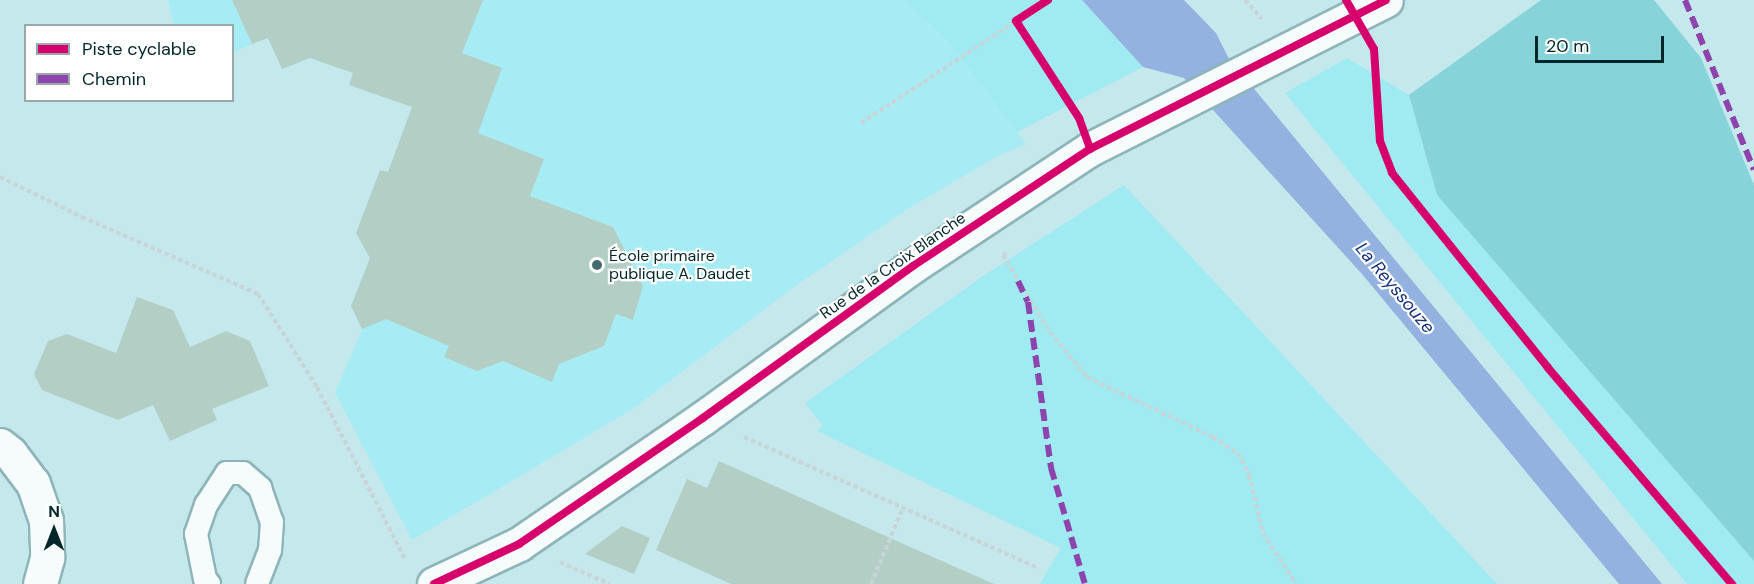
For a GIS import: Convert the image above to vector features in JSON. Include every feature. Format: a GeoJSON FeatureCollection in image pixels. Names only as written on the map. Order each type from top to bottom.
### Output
{"type":"FeatureCollection","features":[{"type":"Feature","properties":{"kind":"street","name":"Rue de la Croix Blanche"},"geometry":{"type":"LineString","coordinates":[[434,584],[519,544],[703,418],[913,266],[1090,149],[1386,0]]}},
{"type":"Feature","properties":{"kind":"street"},"geometry":{"type":"LineString","coordinates":[[0,445],[10,453],[33,483],[46,520],[47,558],[40,584]]}},
{"type":"Feature","properties":{"kind":"lane"},"geometry":{"type":"LineString","coordinates":[[209,584],[205,579],[196,534],[206,505],[227,472],[243,472],[260,488],[272,522],[270,549],[256,584]]}},
{"type":"Feature","properties":{"kind":"path"},"geometry":{"type":"LineString","coordinates":[[1245,0],[1265,21]]}},
{"type":"Feature","properties":{"kind":"path"},"geometry":{"type":"LineString","coordinates":[[861,123],[1016,21]]}},
{"type":"Feature","properties":{"kind":"path"},"geometry":{"type":"LineString","coordinates":[[0,177],[82,217],[258,294],[317,387],[407,563]]}},
{"type":"Feature","properties":{"kind":"path"},"geometry":{"type":"LineString","coordinates":[[1012,249],[1003,255],[1013,273],[1050,332],[1087,377],[1214,437],[1238,453],[1249,475],[1263,533],[1296,584]]}},
{"type":"Feature","properties":{"kind":"path"},"geometry":{"type":"LineString","coordinates":[[703,418],[902,510],[1038,568]]}},
{"type":"Feature","properties":{"kind":"path"},"geometry":{"type":"LineString","coordinates":[[871,584],[902,510]]}},
{"type":"Feature","properties":{"kind":"shaded area","name":"École primaire publique A. Daudet"},"geometry":{"type":"Polygon","coordinates":[[[168,0],[904,0],[951,44],[1026,144],[996,157],[909,208],[794,287],[633,409],[412,540],[335,393],[362,329],[351,306],[370,258],[356,233],[388,172],[424,77],[420,38],[397,102],[349,85],[355,68],[335,61],[333,66],[310,58],[282,69],[268,38],[234,52],[234,24],[174,24],[168,0]]]}},
{"type":"Feature","properties":{"kind":"shaded area"},"geometry":{"type":"Polygon","coordinates":[[[904,0],[1082,0],[1143,67],[1017,132],[951,44],[904,0]]]}},
{"type":"Feature","properties":{"kind":"shaded area"},"geometry":{"type":"Polygon","coordinates":[[[1541,0],[1654,0],[1701,58],[1754,185],[1754,561],[1437,195],[1409,95],[1541,0]]]}},
{"type":"Feature","properties":{"kind":"shaded area"},"geometry":{"type":"Polygon","coordinates":[[[1347,58],[1409,95],[1437,195],[1754,561],[1754,584],[1687,584],[1285,93],[1347,58]]]}},
{"type":"Feature","properties":{"kind":"shaded area"},"geometry":{"type":"Polygon","coordinates":[[[1124,185],[1497,584],[1040,584],[1061,548],[817,431],[823,426],[805,403],[983,276],[1124,185]]]}},
{"type":"Feature","properties":{"kind":"water","name":"La Reyssouze"},"geometry":{"type":"Polygon","coordinates":[[[1082,0],[1184,0],[1216,33],[1228,57],[1662,584],[1619,584],[1362,274],[1184,78],[1143,67],[1082,0]]]}},
{"type":"Feature","properties":{"kind":"building"},"geometry":{"type":"Polygon","coordinates":[[[232,0],[483,0],[462,53],[502,68],[478,133],[544,159],[530,196],[613,227],[643,286],[633,320],[616,314],[604,346],[559,364],[552,382],[503,361],[477,371],[444,357],[449,346],[386,319],[362,329],[351,306],[370,258],[356,233],[380,170],[388,172],[412,107],[349,85],[353,73],[310,58],[282,69],[268,38],[252,44],[232,0]]]}},
{"type":"Feature","properties":{"kind":"building"},"geometry":{"type":"Polygon","coordinates":[[[137,297],[173,310],[190,347],[226,331],[250,341],[269,386],[212,409],[217,420],[170,441],[153,405],[118,420],[42,390],[34,374],[48,341],[67,334],[116,353],[137,297]]]}},
{"type":"Feature","properties":{"kind":"building"},"geometry":{"type":"Polygon","coordinates":[[[719,461],[994,584],[731,584],[656,550],[687,479],[707,488],[719,461]]]}},
{"type":"Feature","properties":{"kind":"building"},"geometry":{"type":"Polygon","coordinates":[[[622,526],[650,538],[634,574],[585,554],[622,526]]]}},
{"type":"Feature","properties":{"kind":"marked path"},"geometry":{"type":"LineString","coordinates":[[1685,0],[1754,170]]}},
{"type":"Feature","properties":{"kind":"marked path"},"geometry":{"type":"LineString","coordinates":[[1018,281],[1028,302],[1051,468],[1085,584]]}},
{"type":"Feature","properties":{"kind":"cycle path"},"geometry":{"type":"LineString","coordinates":[[1048,0],[1016,21],[1079,118],[1090,149]]}},
{"type":"Feature","properties":{"kind":"cycle path"},"geometry":{"type":"LineString","coordinates":[[1346,0],[1374,49],[1380,141],[1392,173],[1548,368],[1732,584]]}},
{"type":"Feature","properties":{"kind":"cycle path"},"geometry":{"type":"LineString","coordinates":[[434,584],[519,544],[703,418],[913,266],[1090,149],[1386,0]]}},
{"type":"Feature","properties":{"kind":"place","name":"École primaire publique A. Daudet"},"geometry":{"type":"Point","coordinates":[597,265]}}]}
